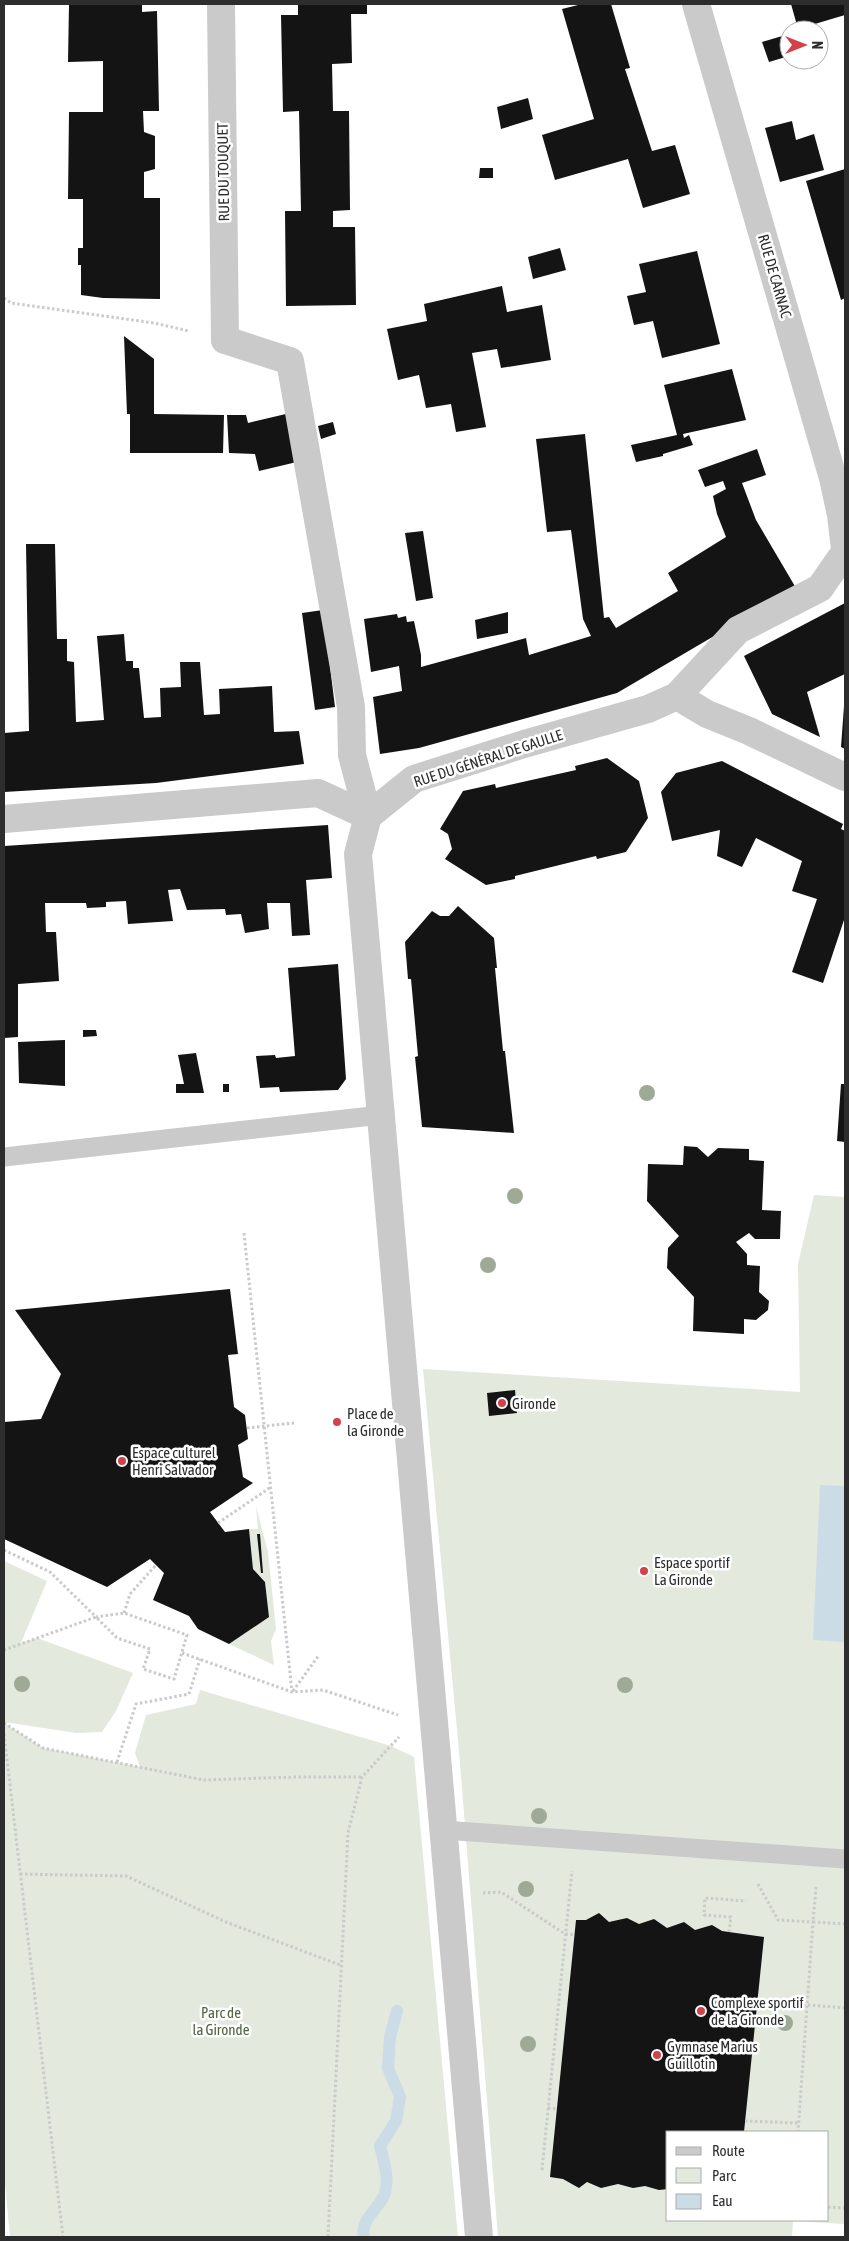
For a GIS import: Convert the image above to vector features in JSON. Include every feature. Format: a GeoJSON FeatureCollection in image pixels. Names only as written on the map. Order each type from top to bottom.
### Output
{"type":"FeatureCollection","features":[{"type":"Feature","properties":{"kind":"street","name":"RUE DU TOUQUET"},"geometry":{"type":"LineString","coordinates":[[221,4],[225,340]]}},
{"type":"Feature","properties":{"kind":"street","name":"RUE DE CARNAC"},"geometry":{"type":"LineString","coordinates":[[696,4],[833,478],[841,515],[845,551]]}},
{"type":"Feature","properties":{"kind":"street"},"geometry":{"type":"LineString","coordinates":[[225,340],[290,361],[351,707],[352,755],[368,816],[358,854],[381,1115],[424,1723],[443,1830],[479,2237]]}},
{"type":"Feature","properties":{"kind":"street"},"geometry":{"type":"LineString","coordinates":[[845,551],[820,588],[738,630],[677,696],[707,714],[749,731],[845,777]]}},
{"type":"Feature","properties":{"kind":"street","name":"RUE DU GÉNÉRAL DE GAULLE"},"geometry":{"type":"LineString","coordinates":[[368,816],[414,779],[524,744],[648,709],[677,696]]}},
{"type":"Feature","properties":{"kind":"street"},"geometry":{"type":"LineString","coordinates":[[4,819],[318,793],[368,816]]}},
{"type":"Feature","properties":{"kind":"lane"},"geometry":{"type":"LineString","coordinates":[[4,1157],[381,1115]]}},
{"type":"Feature","properties":{"kind":"lane"},"geometry":{"type":"LineString","coordinates":[[443,1830],[845,1859]]}},
{"type":"Feature","properties":{"kind":"path"},"geometry":{"type":"LineString","coordinates":[[4,298],[11,302],[154,322],[225,340]]}},
{"type":"Feature","properties":{"kind":"path"},"geometry":{"type":"LineString","coordinates":[[244,1233],[292,1692]]}},
{"type":"Feature","properties":{"kind":"path"},"geometry":{"type":"LineString","coordinates":[[247,1428],[294,1423]]}},
{"type":"Feature","properties":{"kind":"path"},"geometry":{"type":"LineString","coordinates":[[218,1522],[271,1487]]}},
{"type":"Feature","properties":{"kind":"path"},"geometry":{"type":"LineString","coordinates":[[4,1550],[50,1572],[96,1617],[117,1638],[150,1649],[143,1669],[174,1679],[187,1635],[124,1613],[96,1617],[4,1650]]}},
{"type":"Feature","properties":{"kind":"path"},"geometry":{"type":"LineString","coordinates":[[124,1613],[130,1594],[156,1565]]}},
{"type":"Feature","properties":{"kind":"path"},"geometry":{"type":"LineString","coordinates":[[182,1653],[292,1692],[323,1690],[424,1723]]}},
{"type":"Feature","properties":{"kind":"path"},"geometry":{"type":"LineString","coordinates":[[292,1692],[319,1655]]}},
{"type":"Feature","properties":{"kind":"path"},"geometry":{"type":"LineString","coordinates":[[117,1762],[136,1704],[189,1694],[200,1659]]}},
{"type":"Feature","properties":{"kind":"path"},"geometry":{"type":"LineString","coordinates":[[4,1723],[43,1748],[204,1780],[294,1776],[362,1776]]}},
{"type":"Feature","properties":{"kind":"path"},"geometry":{"type":"LineString","coordinates":[[328,2237],[348,1833],[362,1776],[424,1723]]}},
{"type":"Feature","properties":{"kind":"path"},"geometry":{"type":"LineString","coordinates":[[4,1734],[63,2237]]}},
{"type":"Feature","properties":{"kind":"path"},"geometry":{"type":"LineString","coordinates":[[542,2170],[575,1840]]}},
{"type":"Feature","properties":{"kind":"path"},"geometry":{"type":"LineString","coordinates":[[726,1850],[755,1880],[778,1920],[845,1924]]}},
{"type":"Feature","properties":{"kind":"path"},"geometry":{"type":"LineString","coordinates":[[798,2131],[818,1857]]}},
{"type":"Feature","properties":{"kind":"path"},"geometry":{"type":"LineString","coordinates":[[20,1874],[126,1876],[226,1922],[340,1965]]}},
{"type":"Feature","properties":{"kind":"path"},"geometry":{"type":"LineString","coordinates":[[449,1894],[501,1892],[565,1934],[575,1935]]}},
{"type":"Feature","properties":{"kind":"path"},"geometry":{"type":"LineString","coordinates":[[729,1932],[731,1917],[704,1915],[705,1898],[746,1901]]}},
{"type":"Feature","properties":{"kind":"path"},"geometry":{"type":"LineString","coordinates":[[758,2001],[845,2008]]}},
{"type":"Feature","properties":{"kind":"path"},"geometry":{"type":"LineString","coordinates":[[548,2108],[558,2109]]}},
{"type":"Feature","properties":{"kind":"path"},"geometry":{"type":"LineString","coordinates":[[745,2121],[799,2123]]}},
{"type":"Feature","properties":{"kind":"path"},"geometry":{"type":"LineString","coordinates":[[829,2207],[845,2208]]}},
{"type":"Feature","properties":{"kind":"green space","name":"Espace sportif La Gironde"},"geometry":{"type":"Polygon","coordinates":[[[814,1195],[845,1197],[845,2224],[793,2221],[792,2237],[498,2237],[459,1751],[423,1369],[800,1392],[798,1264],[814,1195]]]}},
{"type":"Feature","properties":{"kind":"green space"},"geometry":{"type":"Polygon","coordinates":[[[256,1506],[268,1552],[276,1629],[271,1641],[274,1665],[229,1644],[269,1617],[265,1581],[253,1569],[249,1529],[258,1529],[256,1506]]]}},
{"type":"Feature","properties":{"kind":"green space"},"geometry":{"type":"Polygon","coordinates":[[[4,1561],[47,1581],[21,1643],[37,1638],[133,1673],[116,1711],[102,1732],[76,1733],[4,1722],[4,1561]]]}},
{"type":"Feature","properties":{"kind":"green space","name":"Parc de la Gironde"},"geometry":{"type":"Polygon","coordinates":[[[200,1690],[391,1746],[414,1757],[458,2237],[10,2237],[4,2173],[4,1723],[43,1748],[140,1767],[135,1753],[146,1715],[196,1704],[200,1690]]]}},
{"type":"Feature","properties":{"kind":"water"},"geometry":{"type":"Polygon","coordinates":[[[820,1485],[845,1486],[845,1642],[813,1640],[820,1485]]]}},
{"type":"Feature","properties":{"kind":"building"},"geometry":{"type":"Polygon","coordinates":[[[69,4],[142,4],[142,12],[157,11],[159,111],[143,111],[144,132],[155,136],[155,169],[144,172],[144,198],[160,198],[160,299],[103,298],[81,295],[81,265],[78,265],[78,248],[83,248],[83,199],[68,199],[69,112],[103,112],[103,61],[68,62],[69,4]]]}},
{"type":"Feature","properties":{"kind":"building"},"geometry":{"type":"Polygon","coordinates":[[[298,4],[367,4],[367,14],[351,14],[352,63],[332,64],[333,111],[349,111],[350,210],[333,211],[333,227],[355,227],[356,305],[286,306],[285,211],[301,211],[299,111],[283,112],[281,15],[298,15],[298,4]]]}},
{"type":"Feature","properties":{"kind":"building"},"geometry":{"type":"Polygon","coordinates":[[[582,4],[611,4],[630,68],[625,69],[652,151],[675,145],[690,194],[643,208],[628,159],[555,180],[542,135],[594,119],[562,9],[582,4]]]}},
{"type":"Feature","properties":{"kind":"building"},"geometry":{"type":"Polygon","coordinates":[[[791,4],[845,4],[845,15],[828,20],[795,20],[791,4]]]}},
{"type":"Feature","properties":{"kind":"building"},"geometry":{"type":"Polygon","coordinates":[[[779,37],[779,59],[769,62],[762,42],[779,37]]]}},
{"type":"Feature","properties":{"kind":"building"},"geometry":{"type":"Polygon","coordinates":[[[528,98],[533,119],[501,129],[497,107],[528,98]]]}},
{"type":"Feature","properties":{"kind":"building"},"geometry":{"type":"Polygon","coordinates":[[[792,121],[796,140],[814,134],[824,170],[780,182],[765,128],[792,121]]]}},
{"type":"Feature","properties":{"kind":"building"},"geometry":{"type":"Polygon","coordinates":[[[480,168],[493,168],[493,178],[479,178],[480,168]]]}},
{"type":"Feature","properties":{"kind":"building"},"geometry":{"type":"Polygon","coordinates":[[[845,169],[845,298],[841,300],[806,181],[845,169]]]}},
{"type":"Feature","properties":{"kind":"building"},"geometry":{"type":"Polygon","coordinates":[[[560,248],[566,270],[533,279],[528,257],[560,248]]]}},
{"type":"Feature","properties":{"kind":"building"},"geometry":{"type":"Polygon","coordinates":[[[697,251],[720,344],[662,358],[653,321],[634,325],[627,296],[646,292],[639,264],[697,251]]]}},
{"type":"Feature","properties":{"kind":"building"},"geometry":{"type":"Polygon","coordinates":[[[502,286],[507,312],[542,305],[551,360],[501,368],[497,349],[472,353],[486,427],[456,432],[451,404],[426,408],[419,375],[398,380],[387,329],[427,321],[424,304],[502,286]]]}},
{"type":"Feature","properties":{"kind":"building"},"geometry":{"type":"Polygon","coordinates":[[[124,336],[154,359],[154,414],[224,415],[223,453],[130,453],[130,414],[127,414],[124,336]]]}},
{"type":"Feature","properties":{"kind":"building"},"geometry":{"type":"Polygon","coordinates":[[[732,369],[746,420],[683,434],[684,438],[689,435],[693,445],[663,454],[663,456],[636,462],[631,445],[677,435],[664,385],[732,369]]]}},
{"type":"Feature","properties":{"kind":"building"},"geometry":{"type":"Polygon","coordinates":[[[290,413],[301,461],[259,471],[255,454],[229,453],[227,415],[246,415],[248,423],[290,413]]]}},
{"type":"Feature","properties":{"kind":"building"},"geometry":{"type":"Polygon","coordinates":[[[333,422],[336,434],[321,439],[318,426],[333,422]]]}},
{"type":"Feature","properties":{"kind":"building"},"geometry":{"type":"Polygon","coordinates":[[[585,434],[604,618],[609,617],[616,628],[678,591],[668,573],[726,537],[717,514],[713,496],[726,489],[723,481],[705,487],[698,470],[757,449],[766,475],[742,483],[756,520],[796,588],[617,693],[419,748],[380,754],[373,697],[402,691],[399,666],[371,672],[364,619],[397,614],[398,618],[406,616],[407,622],[414,621],[421,655],[421,667],[526,638],[529,655],[591,636],[583,619],[571,530],[547,532],[536,439],[585,434]]]}},
{"type":"Feature","properties":{"kind":"building"},"geometry":{"type":"Polygon","coordinates":[[[423,531],[433,598],[416,601],[405,533],[423,531]]]}},
{"type":"Feature","properties":{"kind":"building"},"geometry":{"type":"Polygon","coordinates":[[[26,544],[55,544],[57,639],[67,639],[67,661],[74,662],[76,722],[104,720],[97,636],[124,634],[126,661],[133,661],[133,668],[139,668],[144,718],[161,717],[160,688],[181,687],[180,662],[200,662],[204,715],[220,714],[219,689],[272,686],[274,732],[299,731],[304,764],[156,783],[4,792],[4,733],[29,731],[26,544]]]}},
{"type":"Feature","properties":{"kind":"building"},"geometry":{"type":"Polygon","coordinates":[[[845,603],[845,674],[807,692],[820,737],[772,714],[744,656],[845,603]]]}},
{"type":"Feature","properties":{"kind":"building"},"geometry":{"type":"Polygon","coordinates":[[[323,610],[335,707],[315,710],[302,613],[323,610]]]}},
{"type":"Feature","properties":{"kind":"building"},"geometry":{"type":"Polygon","coordinates":[[[508,612],[508,633],[477,639],[475,620],[508,612]]]}},
{"type":"Feature","properties":{"kind":"building"},"geometry":{"type":"Polygon","coordinates":[[[845,706],[845,749],[841,747],[845,706]]]}},
{"type":"Feature","properties":{"kind":"building"},"geometry":{"type":"Polygon","coordinates":[[[607,758],[639,781],[648,818],[626,852],[597,859],[596,856],[515,876],[515,879],[486,885],[445,859],[452,849],[448,834],[440,829],[463,791],[495,784],[496,788],[576,770],[575,766],[607,758]]]}},
{"type":"Feature","properties":{"kind":"building"},"geometry":{"type":"Polygon","coordinates":[[[722,761],[843,824],[841,829],[845,831],[845,917],[823,983],[792,972],[817,899],[792,891],[802,861],[756,838],[742,867],[717,856],[720,830],[672,841],[661,792],[676,773],[722,761]]]}},
{"type":"Feature","properties":{"kind":"building"},"geometry":{"type":"Polygon","coordinates":[[[328,825],[332,878],[306,880],[310,935],[292,936],[290,903],[267,903],[269,929],[245,933],[241,914],[226,915],[225,909],[187,910],[180,889],[168,890],[173,921],[128,924],[126,901],[106,902],[106,907],[87,908],[86,903],[45,903],[46,932],[56,932],[59,981],[18,984],[18,1037],[4,1038],[4,846],[328,825]]]}},
{"type":"Feature","properties":{"kind":"building"},"geometry":{"type":"Polygon","coordinates":[[[458,906],[494,938],[503,1051],[505,1051],[514,1133],[422,1127],[415,1057],[418,1056],[411,979],[408,979],[405,942],[432,911],[440,916],[449,916],[458,906]]]}},
{"type":"Feature","properties":{"kind":"building"},"geometry":{"type":"Polygon","coordinates":[[[338,964],[346,1079],[338,1090],[280,1092],[279,1087],[260,1088],[256,1056],[275,1055],[276,1058],[295,1056],[288,968],[338,964]]]}},
{"type":"Feature","properties":{"kind":"building"},"geometry":{"type":"Polygon","coordinates":[[[83,1030],[96,1030],[97,1036],[83,1037],[83,1030]]]}},
{"type":"Feature","properties":{"kind":"building"},"geometry":{"type":"Polygon","coordinates":[[[65,1040],[65,1086],[19,1083],[18,1042],[65,1040]]]}},
{"type":"Feature","properties":{"kind":"building"},"geometry":{"type":"Polygon","coordinates":[[[196,1053],[204,1093],[176,1093],[176,1084],[184,1084],[178,1055],[196,1053]]]}},
{"type":"Feature","properties":{"kind":"building"},"geometry":{"type":"Polygon","coordinates":[[[223,1084],[229,1084],[229,1092],[223,1092],[223,1084]]]}},
{"type":"Feature","properties":{"kind":"building"},"geometry":{"type":"Polygon","coordinates":[[[841,1084],[845,1084],[845,1142],[837,1141],[841,1084]]]}},
{"type":"Feature","properties":{"kind":"building"},"geometry":{"type":"Polygon","coordinates":[[[684,1146],[697,1147],[708,1157],[718,1148],[749,1149],[749,1160],[764,1161],[762,1210],[781,1211],[780,1239],[755,1239],[749,1233],[736,1242],[747,1254],[747,1265],[760,1266],[759,1292],[769,1301],[768,1310],[756,1320],[744,1319],[744,1334],[693,1331],[694,1297],[667,1268],[668,1248],[679,1236],[647,1201],[648,1164],[683,1165],[684,1146]]]}},
{"type":"Feature","properties":{"kind":"building","name":"Espace culturel Henri Salvador"},"geometry":{"type":"Polygon","coordinates":[[[230,1289],[238,1354],[228,1355],[234,1407],[245,1415],[248,1439],[238,1445],[243,1477],[253,1483],[210,1512],[225,1532],[249,1529],[253,1569],[265,1582],[269,1617],[229,1644],[198,1629],[189,1616],[153,1600],[164,1573],[150,1559],[107,1587],[4,1539],[4,1422],[41,1419],[61,1374],[15,1310],[230,1289]]]}},
{"type":"Feature","properties":{"kind":"building","name":"Gironde"},"geometry":{"type":"Polygon","coordinates":[[[515,1390],[517,1413],[489,1416],[487,1393],[515,1390]]]}},
{"type":"Feature","properties":{"kind":"building"},"geometry":{"type":"Polygon","coordinates":[[[257,1534],[260,1534],[263,1573],[261,1573],[257,1534]]]}},
{"type":"Feature","properties":{"kind":"building","name":"Gymnase Marius Guillotin"},"geometry":{"type":"Polygon","coordinates":[[[599,1913],[609,1922],[627,1918],[639,1924],[654,1919],[667,1928],[684,1922],[695,1930],[712,1925],[722,1931],[764,1937],[744,2131],[666,2131],[666,2189],[659,2190],[645,2186],[633,2188],[618,2184],[601,2188],[587,2182],[579,2188],[563,2179],[550,2177],[576,1920],[586,1920],[599,1913]]]}},
{"type":"Feature","properties":{"kind":"waterway"},"geometry":{"type":"LineString","coordinates":[[364,2237],[363,2231],[367,2219],[385,2193],[386,2175],[380,2146],[396,2121],[400,2097],[388,2068],[390,2037],[397,2011]]}},
{"type":"Feature","properties":{"kind":"place","name":"Gironde"},"geometry":{"type":"Point","coordinates":[502,1403]}},
{"type":"Feature","properties":{"kind":"place","name":"Place de la Gironde"},"geometry":{"type":"Point","coordinates":[337,1422]}},
{"type":"Feature","properties":{"kind":"place","name":"Espace culturel Henri Salvador"},"geometry":{"type":"Point","coordinates":[122,1461]}},
{"type":"Feature","properties":{"kind":"place","name":"Espace sportif La Gironde"},"geometry":{"type":"Point","coordinates":[644,1571]}},
{"type":"Feature","properties":{"kind":"place","name":"Complexe sportif de la Gironde"},"geometry":{"type":"Point","coordinates":[701,2011]}},
{"type":"Feature","properties":{"kind":"place","name":"Gymnase Marius Guillotin"},"geometry":{"type":"Point","coordinates":[657,2055]}}]}
